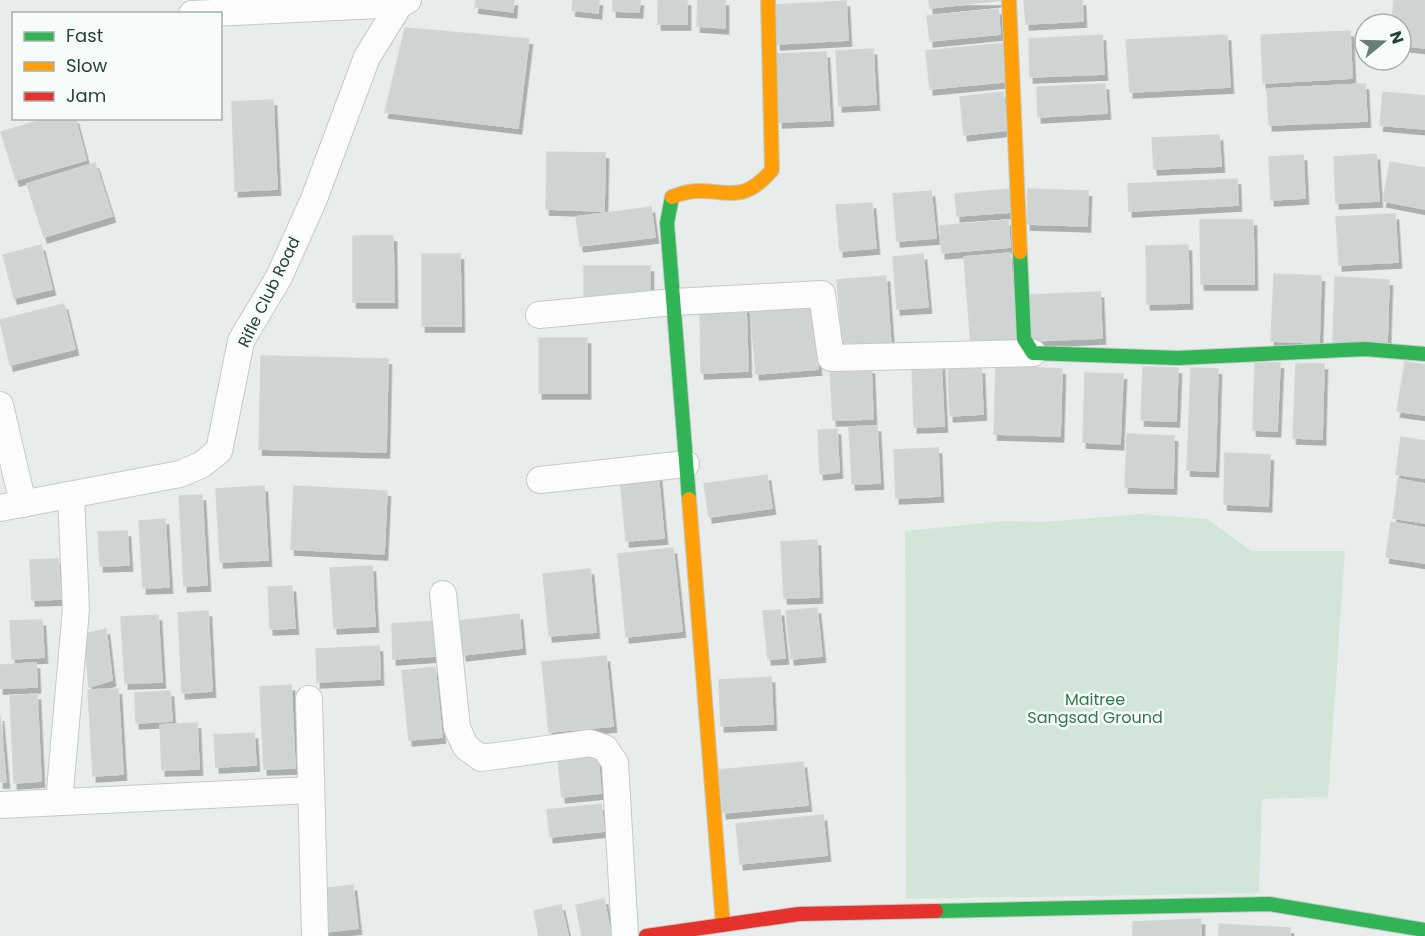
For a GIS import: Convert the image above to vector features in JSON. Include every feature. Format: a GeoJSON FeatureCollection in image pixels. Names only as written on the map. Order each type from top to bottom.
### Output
{"type":"FeatureCollection","features":[{"type":"Feature","properties":{"kind":"street"},"geometry":{"type":"LineString","coordinates":[[723,925],[667,223],[670,198],[689,191],[738,194],[760,186],[772,170],[768,0]]}},
{"type":"Feature","properties":{"kind":"street"},"geometry":{"type":"LineString","coordinates":[[1009,0],[1024,339],[1033,353]]}},
{"type":"Feature","properties":{"kind":"street"},"geometry":{"type":"LineString","coordinates":[[222,12],[404,2]]}},
{"type":"Feature","properties":{"kind":"street","name":"Rifle Club Road"},"geometry":{"type":"LineString","coordinates":[[12,506],[180,474],[201,465],[219,452],[241,341],[279,277],[314,199],[368,57],[404,2]]}},
{"type":"Feature","properties":{"kind":"street"},"geometry":{"type":"LineString","coordinates":[[539,315],[674,302],[822,294],[831,358],[1033,353],[1178,358],[1365,349],[1425,354]]}},
{"type":"Feature","properties":{"kind":"street"},"geometry":{"type":"LineString","coordinates":[[0,405],[12,506]]}},
{"type":"Feature","properties":{"kind":"street"},"geometry":{"type":"LineString","coordinates":[[540,480],[686,464]]}},
{"type":"Feature","properties":{"kind":"street"},"geometry":{"type":"LineString","coordinates":[[59,802],[76,609],[71,495]]}},
{"type":"Feature","properties":{"kind":"street"},"geometry":{"type":"LineString","coordinates":[[443,594],[457,728],[466,747],[481,758],[590,743],[605,748],[615,762],[625,936]]}},
{"type":"Feature","properties":{"kind":"street"},"geometry":{"type":"LineString","coordinates":[[309,699],[315,936]]}},
{"type":"Feature","properties":{"kind":"street"},"geometry":{"type":"LineString","coordinates":[[0,805],[311,790]]}},
{"type":"Feature","properties":{"kind":"street"},"geometry":{"type":"LineString","coordinates":[[646,936],[799,914],[1269,904],[1413,931]]}},
{"type":"Feature","properties":{"kind":"green space","name":"Maitree Sangsad Ground"},"geometry":{"type":"Polygon","coordinates":[[[1142,514],[1207,519],[1252,551],[1345,551],[1328,797],[1262,799],[1259,893],[906,899],[905,531],[1003,521],[1042,522],[1142,514]]]}},
{"type":"Feature","properties":{"kind":"building"},"geometry":{"type":"Polygon","coordinates":[[[476,0],[514,0],[513,12],[475,7],[476,0]]]}},
{"type":"Feature","properties":{"kind":"building"},"geometry":{"type":"Polygon","coordinates":[[[573,0],[599,0],[598,13],[572,10],[573,0]]]}},
{"type":"Feature","properties":{"kind":"building"},"geometry":{"type":"Polygon","coordinates":[[[613,0],[640,0],[639,12],[613,11],[613,0]]]}},
{"type":"Feature","properties":{"kind":"building"},"geometry":{"type":"Polygon","coordinates":[[[658,0],[687,0],[687,24],[658,24],[658,0]]]}},
{"type":"Feature","properties":{"kind":"building"},"geometry":{"type":"Polygon","coordinates":[[[698,0],[725,0],[725,28],[697,26],[698,0]]]}},
{"type":"Feature","properties":{"kind":"building"},"geometry":{"type":"Polygon","coordinates":[[[929,0],[1004,0],[930,8],[929,0]]]}},
{"type":"Feature","properties":{"kind":"building"},"geometry":{"type":"Polygon","coordinates":[[[1024,0],[1082,0],[1083,21],[1026,24],[1024,0]]]}},
{"type":"Feature","properties":{"kind":"building"},"geometry":{"type":"Polygon","coordinates":[[[1394,0],[1425,0],[1425,48],[1413,46],[1413,12],[1393,12],[1394,0]]]}},
{"type":"Feature","properties":{"kind":"building"},"geometry":{"type":"Polygon","coordinates":[[[846,1],[848,40],[777,44],[775,5],[846,1]]]}},
{"type":"Feature","properties":{"kind":"building"},"geometry":{"type":"Polygon","coordinates":[[[998,9],[1000,34],[930,41],[927,16],[998,9]]]}},
{"type":"Feature","properties":{"kind":"building"},"geometry":{"type":"Polygon","coordinates":[[[405,28],[529,39],[518,128],[385,112],[405,28]]]}},
{"type":"Feature","properties":{"kind":"building"},"geometry":{"type":"Polygon","coordinates":[[[1350,31],[1352,78],[1263,83],[1261,35],[1350,31]]]}},
{"type":"Feature","properties":{"kind":"building"},"geometry":{"type":"Polygon","coordinates":[[[1102,35],[1104,74],[1030,77],[1029,39],[1102,35]]]}},
{"type":"Feature","properties":{"kind":"building"},"geometry":{"type":"Polygon","coordinates":[[[1227,35],[1230,87],[1130,92],[1126,40],[1227,35]]]}},
{"type":"Feature","properties":{"kind":"building"},"geometry":{"type":"Polygon","coordinates":[[[1008,43],[1012,81],[930,89],[926,51],[1008,43]]]}},
{"type":"Feature","properties":{"kind":"building"},"geometry":{"type":"Polygon","coordinates":[[[873,49],[876,104],[839,106],[836,51],[873,49]]]}},
{"type":"Feature","properties":{"kind":"building"},"geometry":{"type":"Polygon","coordinates":[[[826,52],[830,120],[779,122],[776,54],[826,52]]]}},
{"type":"Feature","properties":{"kind":"building"},"geometry":{"type":"Polygon","coordinates":[[[1105,84],[1107,113],[1038,117],[1037,87],[1105,84]]]}},
{"type":"Feature","properties":{"kind":"building"},"geometry":{"type":"Polygon","coordinates":[[[1365,84],[1367,121],[1269,125],[1267,89],[1365,84]]]}},
{"type":"Feature","properties":{"kind":"building"},"geometry":{"type":"Polygon","coordinates":[[[1003,92],[1007,130],[964,135],[960,97],[1003,92]]]}},
{"type":"Feature","properties":{"kind":"building"},"geometry":{"type":"Polygon","coordinates":[[[1383,92],[1425,96],[1425,129],[1380,125],[1383,92]]]}},
{"type":"Feature","properties":{"kind":"building"},"geometry":{"type":"Polygon","coordinates":[[[273,100],[277,189],[235,191],[232,102],[273,100]]]}},
{"type":"Feature","properties":{"kind":"building"},"geometry":{"type":"Polygon","coordinates":[[[41,120],[76,120],[86,160],[16,180],[1,132],[41,120]]]}},
{"type":"Feature","properties":{"kind":"building"},"geometry":{"type":"Polygon","coordinates":[[[1219,135],[1221,166],[1154,169],[1152,138],[1219,135]]]}},
{"type":"Feature","properties":{"kind":"building"},"geometry":{"type":"Polygon","coordinates":[[[547,152],[605,153],[604,211],[546,209],[547,152]]]}},
{"type":"Feature","properties":{"kind":"building"},"geometry":{"type":"Polygon","coordinates":[[[1376,154],[1379,201],[1336,203],[1334,157],[1376,154]]]}},
{"type":"Feature","properties":{"kind":"building"},"geometry":{"type":"Polygon","coordinates":[[[1303,155],[1305,198],[1271,200],[1269,157],[1303,155]]]}},
{"type":"Feature","properties":{"kind":"building"},"geometry":{"type":"Polygon","coordinates":[[[1390,162],[1425,168],[1425,209],[1383,201],[1390,162]]]}},
{"type":"Feature","properties":{"kind":"building"},"geometry":{"type":"Polygon","coordinates":[[[95,163],[112,216],[44,237],[27,184],[95,163]]]}},
{"type":"Feature","properties":{"kind":"building"},"geometry":{"type":"Polygon","coordinates":[[[1237,179],[1238,205],[1129,211],[1128,184],[1237,179]]]}},
{"type":"Feature","properties":{"kind":"building"},"geometry":{"type":"Polygon","coordinates":[[[1009,189],[1011,212],[957,216],[955,194],[1009,189]]]}},
{"type":"Feature","properties":{"kind":"building"},"geometry":{"type":"Polygon","coordinates":[[[1028,189],[1088,191],[1087,226],[1027,224],[1028,189]]]}},
{"type":"Feature","properties":{"kind":"building"},"geometry":{"type":"Polygon","coordinates":[[[931,191],[936,238],[897,241],[893,194],[931,191]]]}},
{"type":"Feature","properties":{"kind":"building"},"geometry":{"type":"Polygon","coordinates":[[[872,203],[876,248],[840,251],[836,205],[872,203]]]}},
{"type":"Feature","properties":{"kind":"building"},"geometry":{"type":"Polygon","coordinates":[[[651,207],[655,237],[580,246],[576,217],[651,207]]]}},
{"type":"Feature","properties":{"kind":"building"},"geometry":{"type":"Polygon","coordinates":[[[1395,214],[1398,262],[1339,265],[1336,217],[1395,214]]]}},
{"type":"Feature","properties":{"kind":"building"},"geometry":{"type":"Polygon","coordinates":[[[1008,220],[1010,247],[942,253],[940,226],[1008,220]]]}},
{"type":"Feature","properties":{"kind":"building"},"geometry":{"type":"Polygon","coordinates":[[[1200,220],[1253,220],[1254,284],[1201,284],[1200,220]]]}},
{"type":"Feature","properties":{"kind":"building"},"geometry":{"type":"Polygon","coordinates":[[[353,236],[393,236],[394,302],[353,302],[353,236]]]}},
{"type":"Feature","properties":{"kind":"building"},"geometry":{"type":"Polygon","coordinates":[[[41,245],[52,289],[14,298],[3,255],[41,245]]]}},
{"type":"Feature","properties":{"kind":"building"},"geometry":{"type":"Polygon","coordinates":[[[1188,245],[1189,303],[1147,304],[1146,246],[1188,245]]]}},
{"type":"Feature","properties":{"kind":"building"},"geometry":{"type":"Polygon","coordinates":[[[1010,253],[1017,342],[971,345],[964,257],[1010,253]]]}},
{"type":"Feature","properties":{"kind":"building"},"geometry":{"type":"Polygon","coordinates":[[[422,254],[460,254],[461,326],[422,326],[422,254]]]}},
{"type":"Feature","properties":{"kind":"building"},"geometry":{"type":"Polygon","coordinates":[[[923,254],[928,307],[897,309],[893,257],[923,254]]]}},
{"type":"Feature","properties":{"kind":"building"},"geometry":{"type":"Polygon","coordinates":[[[584,266],[650,266],[650,296],[584,296],[584,266]]]}},
{"type":"Feature","properties":{"kind":"building"},"geometry":{"type":"Polygon","coordinates":[[[1274,274],[1321,276],[1319,343],[1271,341],[1274,274]]]}},
{"type":"Feature","properties":{"kind":"building"},"geometry":{"type":"Polygon","coordinates":[[[886,276],[891,347],[843,351],[837,280],[886,276]]]}},
{"type":"Feature","properties":{"kind":"building"},"geometry":{"type":"Polygon","coordinates":[[[1335,277],[1389,280],[1387,344],[1333,342],[1335,277]]]}},
{"type":"Feature","properties":{"kind":"building"},"geometry":{"type":"Polygon","coordinates":[[[1100,292],[1102,338],[1030,341],[1028,295],[1100,292]]]}},
{"type":"Feature","properties":{"kind":"building"},"geometry":{"type":"Polygon","coordinates":[[[813,301],[818,369],[756,374],[750,306],[813,301]]]}},
{"type":"Feature","properties":{"kind":"building"},"geometry":{"type":"Polygon","coordinates":[[[64,304],[75,349],[10,365],[0,320],[64,304]]]}},
{"type":"Feature","properties":{"kind":"building"},"geometry":{"type":"Polygon","coordinates":[[[746,307],[748,371],[701,373],[700,308],[746,307]]]}},
{"type":"Feature","properties":{"kind":"building"},"geometry":{"type":"Polygon","coordinates":[[[539,338],[587,338],[587,393],[539,393],[539,338]]]}},
{"type":"Feature","properties":{"kind":"building"},"geometry":{"type":"Polygon","coordinates":[[[261,356],[388,359],[386,452],[259,449],[261,356]]]}},
{"type":"Feature","properties":{"kind":"building"},"geometry":{"type":"Polygon","coordinates":[[[941,361],[944,426],[914,427],[912,362],[941,361]]]}},
{"type":"Feature","properties":{"kind":"building"},"geometry":{"type":"Polygon","coordinates":[[[1405,362],[1425,365],[1425,415],[1397,411],[1405,362]]]}},
{"type":"Feature","properties":{"kind":"building"},"geometry":{"type":"Polygon","coordinates":[[[1255,363],[1280,363],[1277,431],[1253,430],[1255,363]]]}},
{"type":"Feature","properties":{"kind":"building"},"geometry":{"type":"Polygon","coordinates":[[[1296,364],[1324,364],[1322,439],[1293,438],[1296,364]]]}},
{"type":"Feature","properties":{"kind":"building"},"geometry":{"type":"Polygon","coordinates":[[[996,366],[1062,369],[1060,436],[994,434],[996,366]]]}},
{"type":"Feature","properties":{"kind":"building"},"geometry":{"type":"Polygon","coordinates":[[[1143,367],[1178,368],[1176,421],[1141,420],[1143,367]]]}},
{"type":"Feature","properties":{"kind":"building"},"geometry":{"type":"Polygon","coordinates":[[[871,368],[873,419],[833,420],[830,369],[871,368]]]}},
{"type":"Feature","properties":{"kind":"building"},"geometry":{"type":"Polygon","coordinates":[[[981,368],[983,414],[950,416],[948,369],[981,368]]]}},
{"type":"Feature","properties":{"kind":"building"},"geometry":{"type":"Polygon","coordinates":[[[1191,368],[1218,369],[1215,471],[1187,470],[1191,368]]]}},
{"type":"Feature","properties":{"kind":"building"},"geometry":{"type":"Polygon","coordinates":[[[1085,373],[1123,374],[1120,444],[1083,442],[1085,373]]]}},
{"type":"Feature","properties":{"kind":"building"},"geometry":{"type":"Polygon","coordinates":[[[877,426],[880,483],[852,484],[849,427],[877,426]]]}},
{"type":"Feature","properties":{"kind":"building"},"geometry":{"type":"Polygon","coordinates":[[[837,429],[839,472],[820,474],[818,430],[837,429]]]}},
{"type":"Feature","properties":{"kind":"building"},"geometry":{"type":"Polygon","coordinates":[[[1127,434],[1174,436],[1173,488],[1125,487],[1127,434]]]}},
{"type":"Feature","properties":{"kind":"building"},"geometry":{"type":"Polygon","coordinates":[[[1401,437],[1425,441],[1425,478],[1396,474],[1401,437]]]}},
{"type":"Feature","properties":{"kind":"building"},"geometry":{"type":"Polygon","coordinates":[[[938,448],[940,496],[896,498],[894,450],[938,448]]]}},
{"type":"Feature","properties":{"kind":"building"},"geometry":{"type":"Polygon","coordinates":[[[1225,453],[1270,455],[1268,506],[1224,504],[1225,453]]]}},
{"type":"Feature","properties":{"kind":"building"},"geometry":{"type":"Polygon","coordinates":[[[658,474],[664,538],[626,541],[620,477],[658,474]]]}},
{"type":"Feature","properties":{"kind":"building"},"geometry":{"type":"Polygon","coordinates":[[[767,475],[772,508],[709,517],[704,484],[767,475]]]}},
{"type":"Feature","properties":{"kind":"building"},"geometry":{"type":"Polygon","coordinates":[[[1398,479],[1425,484],[1425,523],[1393,518],[1398,479]]]}},
{"type":"Feature","properties":{"kind":"building"},"geometry":{"type":"Polygon","coordinates":[[[264,486],[268,560],[220,562],[216,489],[264,486]]]}},
{"type":"Feature","properties":{"kind":"building"},"geometry":{"type":"Polygon","coordinates":[[[294,486],[387,491],[384,554],[291,549],[294,486]]]}},
{"type":"Feature","properties":{"kind":"building"},"geometry":{"type":"Polygon","coordinates":[[[202,495],[207,585],[184,586],[179,496],[202,495]]]}},
{"type":"Feature","properties":{"kind":"building"},"geometry":{"type":"Polygon","coordinates":[[[165,519],[169,587],[143,588],[139,521],[165,519]]]}},
{"type":"Feature","properties":{"kind":"building"},"geometry":{"type":"Polygon","coordinates":[[[1391,522],[1425,528],[1425,563],[1386,557],[1391,522]]]}},
{"type":"Feature","properties":{"kind":"building"},"geometry":{"type":"Polygon","coordinates":[[[127,531],[129,565],[100,566],[98,532],[127,531]]]}},
{"type":"Feature","properties":{"kind":"building"},"geometry":{"type":"Polygon","coordinates":[[[817,540],[819,597],[784,598],[781,542],[817,540]]]}},
{"type":"Feature","properties":{"kind":"building"},"geometry":{"type":"Polygon","coordinates":[[[673,548],[682,631],[626,637],[618,554],[673,548]]]}},
{"type":"Feature","properties":{"kind":"building"},"geometry":{"type":"Polygon","coordinates":[[[58,559],[61,599],[32,600],[30,560],[58,559]]]}},
{"type":"Feature","properties":{"kind":"building"},"geometry":{"type":"Polygon","coordinates":[[[372,566],[375,626],[334,628],[330,568],[372,566]]]}},
{"type":"Feature","properties":{"kind":"building"},"geometry":{"type":"Polygon","coordinates":[[[590,569],[596,632],[549,636],[543,574],[590,569]]]}},
{"type":"Feature","properties":{"kind":"building"},"geometry":{"type":"Polygon","coordinates":[[[292,586],[295,628],[270,629],[268,587],[292,586]]]}},
{"type":"Feature","properties":{"kind":"building"},"geometry":{"type":"Polygon","coordinates":[[[817,608],[822,656],[791,659],[786,611],[817,608]]]}},
{"type":"Feature","properties":{"kind":"building"},"geometry":{"type":"Polygon","coordinates":[[[780,610],[785,658],[768,659],[763,611],[780,610]]]}},
{"type":"Feature","properties":{"kind":"building"},"geometry":{"type":"Polygon","coordinates":[[[208,611],[212,691],[182,693],[178,613],[208,611]]]}},
{"type":"Feature","properties":{"kind":"building"},"geometry":{"type":"Polygon","coordinates":[[[519,614],[522,648],[463,655],[459,621],[519,614]]]}},
{"type":"Feature","properties":{"kind":"building"},"geometry":{"type":"Polygon","coordinates":[[[158,615],[162,682],[125,683],[121,617],[158,615]]]}},
{"type":"Feature","properties":{"kind":"building"},"geometry":{"type":"Polygon","coordinates":[[[42,620],[44,657],[12,659],[10,621],[42,620]]]}},
{"type":"Feature","properties":{"kind":"building"},"geometry":{"type":"Polygon","coordinates":[[[434,621],[436,656],[393,659],[392,624],[434,621]]]}},
{"type":"Feature","properties":{"kind":"building"},"geometry":{"type":"Polygon","coordinates":[[[106,629],[112,680],[89,687],[84,634],[106,629]]]}},
{"type":"Feature","properties":{"kind":"building"},"geometry":{"type":"Polygon","coordinates":[[[379,646],[380,679],[317,682],[316,649],[379,646]]]}},
{"type":"Feature","properties":{"kind":"building"},"geometry":{"type":"Polygon","coordinates":[[[606,656],[613,726],[549,732],[542,662],[606,656]]]}},
{"type":"Feature","properties":{"kind":"building"},"geometry":{"type":"Polygon","coordinates":[[[36,663],[37,687],[0,688],[0,665],[36,663]]]}},
{"type":"Feature","properties":{"kind":"building"},"geometry":{"type":"Polygon","coordinates":[[[435,667],[442,737],[409,740],[402,671],[435,667]]]}},
{"type":"Feature","properties":{"kind":"building"},"geometry":{"type":"Polygon","coordinates":[[[771,677],[773,724],[721,726],[719,680],[771,677]]]}},
{"type":"Feature","properties":{"kind":"building"},"geometry":{"type":"Polygon","coordinates":[[[291,685],[295,768],[264,769],[260,687],[291,685]]]}},
{"type":"Feature","properties":{"kind":"building"},"geometry":{"type":"Polygon","coordinates":[[[118,689],[123,774],[93,776],[88,690],[118,689]]]}},
{"type":"Feature","properties":{"kind":"building"},"geometry":{"type":"Polygon","coordinates":[[[170,691],[172,721],[136,723],[135,693],[170,691]]]}},
{"type":"Feature","properties":{"kind":"building"},"geometry":{"type":"Polygon","coordinates":[[[37,694],[41,781],[14,783],[10,696],[37,694]]]}},
{"type":"Feature","properties":{"kind":"building"},"geometry":{"type":"Polygon","coordinates":[[[0,715],[6,782],[0,782],[0,715]]]}},
{"type":"Feature","properties":{"kind":"building"},"geometry":{"type":"Polygon","coordinates":[[[197,723],[199,769],[162,770],[160,725],[197,723]]]}},
{"type":"Feature","properties":{"kind":"building"},"geometry":{"type":"Polygon","coordinates":[[[254,733],[256,765],[216,767],[214,735],[254,733]]]}},
{"type":"Feature","properties":{"kind":"building"},"geometry":{"type":"Polygon","coordinates":[[[597,746],[601,793],[562,797],[557,750],[597,746]]]}},
{"type":"Feature","properties":{"kind":"building"},"geometry":{"type":"Polygon","coordinates":[[[803,762],[808,805],[723,813],[719,770],[803,762]]]}},
{"type":"Feature","properties":{"kind":"building"},"geometry":{"type":"Polygon","coordinates":[[[601,804],[604,831],[550,837],[547,810],[601,804]]]}},
{"type":"Feature","properties":{"kind":"building"},"geometry":{"type":"Polygon","coordinates":[[[823,815],[827,855],[740,864],[736,824],[823,815]]]}},
{"type":"Feature","properties":{"kind":"building"},"geometry":{"type":"Polygon","coordinates":[[[353,885],[358,928],[326,932],[321,889],[353,885]]]}},
{"type":"Feature","properties":{"kind":"building"},"geometry":{"type":"Polygon","coordinates":[[[604,899],[611,936],[582,936],[576,905],[604,899]]]}},
{"type":"Feature","properties":{"kind":"building"},"geometry":{"type":"Polygon","coordinates":[[[561,905],[568,936],[539,936],[534,911],[561,905]]]}},
{"type":"Feature","properties":{"kind":"building"},"geometry":{"type":"Polygon","coordinates":[[[1201,919],[1201,936],[1133,936],[1133,922],[1201,919]]]}},
{"type":"Feature","properties":{"kind":"building"},"geometry":{"type":"Polygon","coordinates":[[[1219,924],[1290,928],[1290,936],[1219,936],[1219,924]]]}},
{"type":"Feature","properties":{"kind":"traffic: fast"},"geometry":{"type":"LineString","coordinates":[[672,197],[667,223],[689,499]]}},
{"type":"Feature","properties":{"kind":"traffic: fast"},"geometry":{"type":"LineString","coordinates":[[1020,252],[1024,339],[1033,353],[1178,358],[1365,349],[1425,354]]}},
{"type":"Feature","properties":{"kind":"traffic: fast"},"geometry":{"type":"LineString","coordinates":[[936,911],[1269,904],[1425,930]]}},
{"type":"Feature","properties":{"kind":"traffic: slow"},"geometry":{"type":"LineString","coordinates":[[672,197],[701,191],[736,193],[759,183],[772,170],[768,0]]}},
{"type":"Feature","properties":{"kind":"traffic: slow"},"geometry":{"type":"LineString","coordinates":[[1009,0],[1020,252]]}},
{"type":"Feature","properties":{"kind":"traffic: slow"},"geometry":{"type":"LineString","coordinates":[[689,499],[723,925]]}},
{"type":"Feature","properties":{"kind":"traffic: jam"},"geometry":{"type":"LineString","coordinates":[[646,936],[799,914],[936,911]]}}]}
